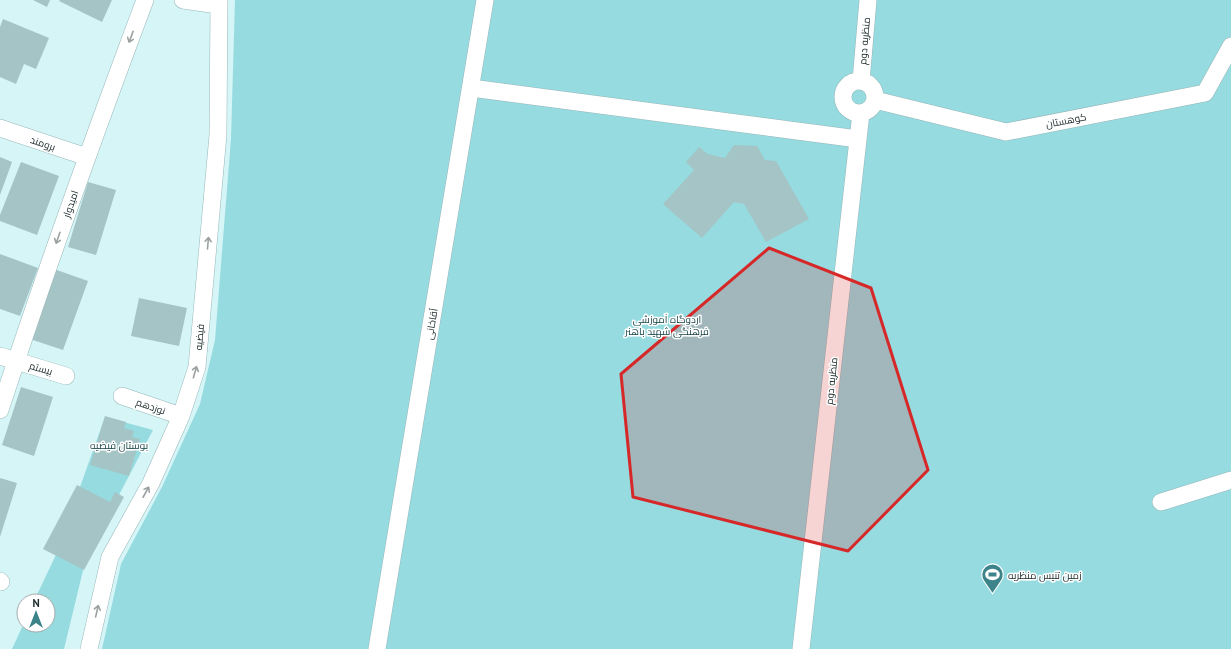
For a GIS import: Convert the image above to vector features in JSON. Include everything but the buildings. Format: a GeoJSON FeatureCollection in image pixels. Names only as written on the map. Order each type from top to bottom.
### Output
{"type":"FeatureCollection","features":[{"type":"Feature","properties":{"kind":"street","name":"امیدوار"},"geometry":{"type":"LineString","coordinates":[[0,410],[86,157],[145,0]]}},
{"type":"Feature","properties":{"kind":"street"},"geometry":{"type":"LineString","coordinates":[[183,0],[213,2]]}},
{"type":"Feature","properties":{"kind":"street","name":"آقاخانی"},"geometry":{"type":"LineString","coordinates":[[376,649],[485,0]]}},
{"type":"Feature","properties":{"kind":"street","name":"منظریه دوم"},"geometry":{"type":"LineString","coordinates":[[861,81],[868,0]]}},
{"type":"Feature","properties":{"kind":"street","name":"فیضیه"},"geometry":{"type":"LineString","coordinates":[[88,649],[110,557],[151,483],[181,416],[197,367],[216,158],[219,107],[213,2]]}},
{"type":"Feature","properties":{"kind":"street","name":"کوهستان"},"geometry":{"type":"LineString","coordinates":[[875,100],[1006,132],[1205,93],[1231,46]]}},
{"type":"Feature","properties":{"kind":"street"},"geometry":{"type":"LineString","coordinates":[[861,81],[867,83],[875,93],[875,100],[867,111],[861,114],[854,113],[848,109],[842,99],[845,88],[849,84],[861,81]]}},
{"type":"Feature","properties":{"kind":"street"},"geometry":{"type":"LineString","coordinates":[[470,88],[858,139]]}},
{"type":"Feature","properties":{"kind":"street","name":"منظریه دوم"},"geometry":{"type":"LineString","coordinates":[[801,649],[861,114]]}},
{"type":"Feature","properties":{"kind":"street","name":"برومند"},"geometry":{"type":"LineString","coordinates":[[0,128],[86,157]]}},
{"type":"Feature","properties":{"kind":"street"},"geometry":{"type":"LineString","coordinates":[[0,356],[16,361]]}},
{"type":"Feature","properties":{"kind":"street","name":"بیستم"},"geometry":{"type":"LineString","coordinates":[[16,361],[66,376]]}},
{"type":"Feature","properties":{"kind":"street","name":"نوزدهم"},"geometry":{"type":"LineString","coordinates":[[122,396],[181,416]]}},
{"type":"Feature","properties":{"kind":"street"},"geometry":{"type":"LineString","coordinates":[[1161,502],[1231,480]]}},
{"type":"Feature","properties":{"kind":"highlighted area"},"geometry":{"type":"Polygon","coordinates":[[[769,248],[871,288],[928,470],[848,551],[633,497],[621,374],[769,248]]]}},
{"type":"Feature","properties":{"kind":"green space","name":"اردوگاه آموزشی فرهنگی شهید باهنر"},"geometry":{"type":"Polygon","coordinates":[[[235,0],[1231,0],[1231,649],[102,649],[121,564],[162,487],[200,404],[215,340],[231,139],[235,0]]]}},
{"type":"Feature","properties":{"kind":"green space","name":"بوستان فیضیه"},"geometry":{"type":"Polygon","coordinates":[[[105,417],[153,430],[86,558],[64,649],[12,649],[19,633],[56,633],[56,593],[38,593],[55,557],[105,417]]]}},
{"type":"Feature","properties":{"kind":"place","name":"زمین تنیس منظریه"},"geometry":{"type":"Point","coordinates":[992,594]}}]}
